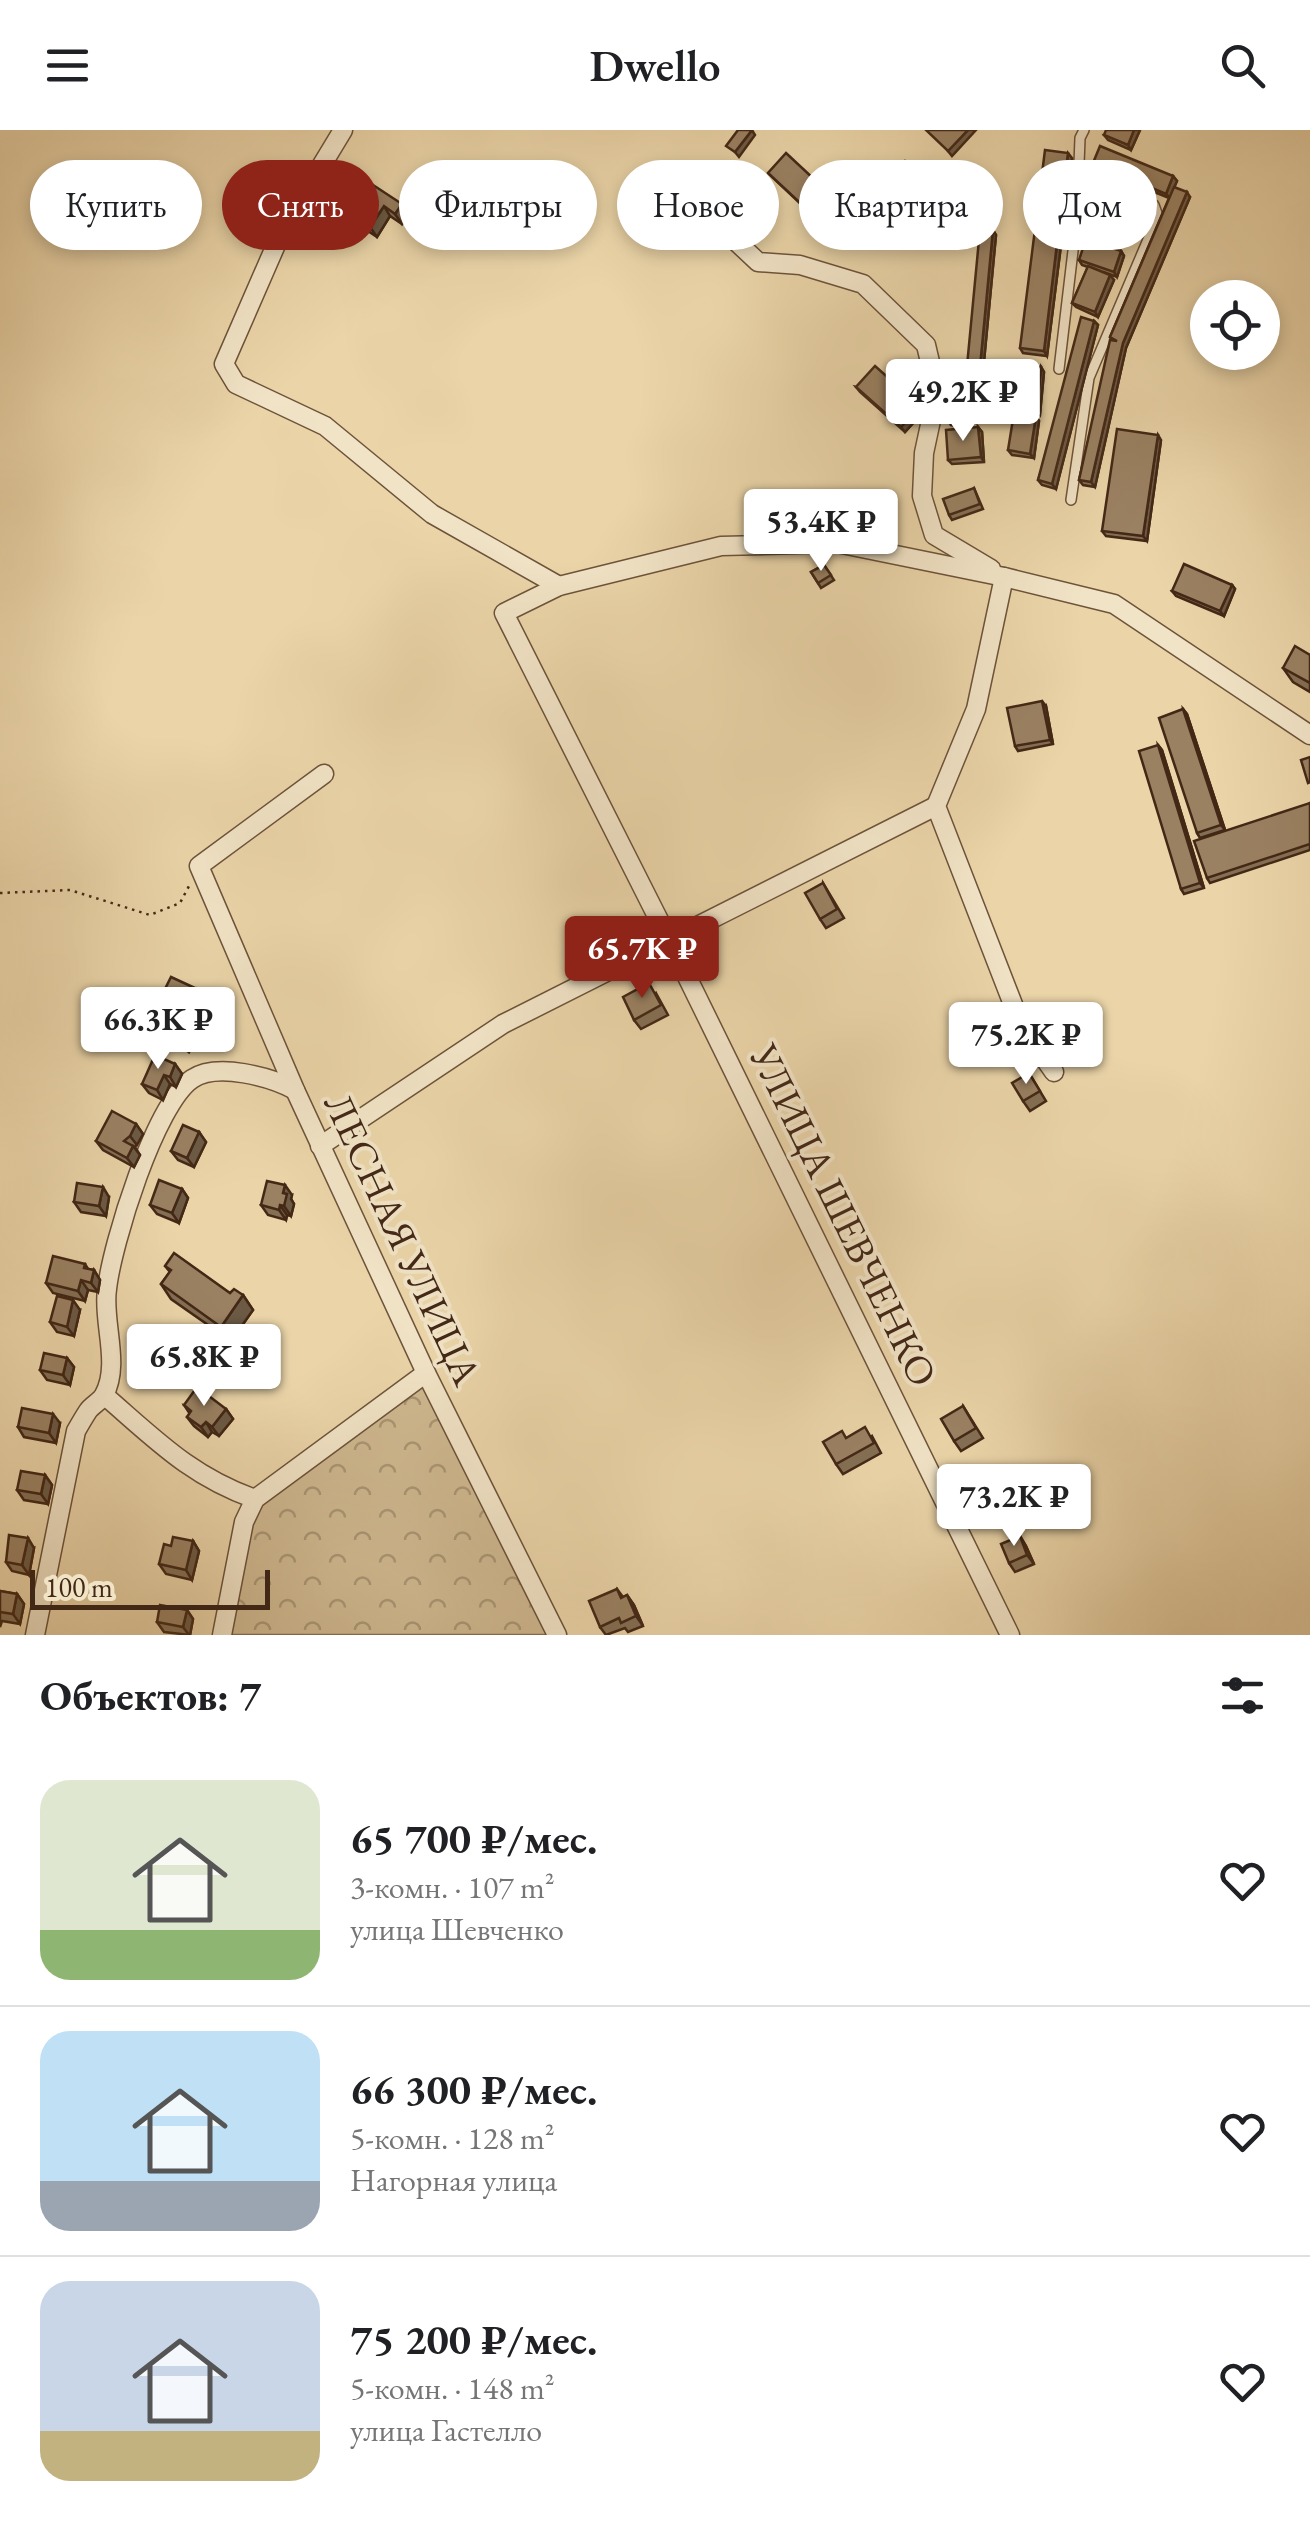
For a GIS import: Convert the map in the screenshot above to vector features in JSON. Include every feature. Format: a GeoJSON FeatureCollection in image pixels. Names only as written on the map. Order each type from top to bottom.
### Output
{"type":"FeatureCollection","features":[{"type":"Feature","properties":{"kind":"street"},"geometry":{"type":"LineString","coordinates":[[343,130],[282,231],[224,364],[236,384],[325,426],[432,514],[559,586],[720,546],[837,543],[1114,604],[1310,734]]}},
{"type":"Feature","properties":{"kind":"street"},"geometry":{"type":"LineString","coordinates":[[745,250],[758,262],[800,265],[863,284],[926,346],[938,392],[924,453],[922,496],[934,535],[1004,577]]}},
{"type":"Feature","properties":{"kind":"street"},"geometry":{"type":"LineString","coordinates":[[320,1146],[503,1024],[936,806],[976,709],[1004,577]]}},
{"type":"Feature","properties":{"kind":"street","name":"УЛИЦА ШЕВЧЕНКО"},"geometry":{"type":"LineString","coordinates":[[559,586],[504,613],[1010,1635]]}},
{"type":"Feature","properties":{"kind":"street"},"geometry":{"type":"LineString","coordinates":[[198,866],[324,774]]}},
{"type":"Feature","properties":{"kind":"street"},"geometry":{"type":"LineString","coordinates":[[936,806],[1021,1024],[1054,1072]]}},
{"type":"Feature","properties":{"kind":"street","name":"ЛЕСНАЯ УЛИЦА"},"geometry":{"type":"LineString","coordinates":[[198,866],[320,1146],[426,1373],[557,1635]]}},
{"type":"Feature","properties":{"kind":"street"},"geometry":{"type":"LineString","coordinates":[[35,1635],[76,1431],[104,1394],[110,1365],[106,1290],[130,1198],[174,1099],[191,1080],[205,1074],[235,1072],[295,1090]]}},
{"type":"Feature","properties":{"kind":"street"},"geometry":{"type":"LineString","coordinates":[[222,1635],[244,1522],[255,1499],[426,1373]]}},
{"type":"Feature","properties":{"kind":"street"},"geometry":{"type":"LineString","coordinates":[[104,1394],[186,1467],[223,1488],[255,1499]]}},
{"type":"Feature","properties":{"kind":"lane"},"geometry":{"type":"LineString","coordinates":[[1079,160],[1084,130]]}},
{"type":"Feature","properties":{"kind":"lane"},"geometry":{"type":"LineString","coordinates":[[1059,368],[1073,250]]}},
{"type":"Feature","properties":{"kind":"lane"},"geometry":{"type":"LineString","coordinates":[[1071,500],[1089,378],[1144,250]]}},
{"type":"Feature","properties":{"kind":"path"},"geometry":{"type":"LineString","coordinates":[[0,892],[70,890],[150,915],[180,903],[198,866]]}},
{"type":"Feature","properties":{"kind":"green space"},"geometry":{"type":"Polygon","coordinates":[[[426,1373],[557,1635],[222,1635],[255,1499],[426,1373]]]}},
{"type":"Feature","properties":{"kind":"building"},"geometry":{"type":"Polygon","coordinates":[[[738,130],[752,130],[735,152],[726,146],[738,130]]]}},
{"type":"Feature","properties":{"kind":"building"},"geometry":{"type":"Polygon","coordinates":[[[926,130],[968,130],[948,151],[926,130]]]}},
{"type":"Feature","properties":{"kind":"building"},"geometry":{"type":"Polygon","coordinates":[[[1106,130],[1134,130],[1128,145],[1104,135],[1106,130]]]}},
{"type":"Feature","properties":{"kind":"building"},"geometry":{"type":"Polygon","coordinates":[[[1100,146],[1134,160],[1094,160],[1100,146]]]}},
{"type":"Feature","properties":{"kind":"building"},"geometry":{"type":"Polygon","coordinates":[[[1045,150],[1068,153],[1067,160],[1044,160],[1045,150]]]}},
{"type":"Feature","properties":{"kind":"building"},"geometry":{"type":"Polygon","coordinates":[[[786,153],[799,165],[799,202],[779,183],[779,161],[786,153]]]}},
{"type":"Feature","properties":{"kind":"building"},"geometry":{"type":"Polygon","coordinates":[[[1157,169],[1173,176],[1166,194],[1157,190],[1157,169]]]}},
{"type":"Feature","properties":{"kind":"building"},"geometry":{"type":"Polygon","coordinates":[[[1174,187],[1187,192],[1123,343],[1091,482],[1079,480],[1110,340],[1117,341],[1110,337],[1147,250],[1157,250],[1157,227],[1174,187]]]}},
{"type":"Feature","properties":{"kind":"building"},"geometry":{"type":"Polygon","coordinates":[[[379,189],[399,202],[395,214],[384,206],[379,214],[379,189]]]}},
{"type":"Feature","properties":{"kind":"building"},"geometry":{"type":"Polygon","coordinates":[[[978,250],[991,250],[978,388],[965,387],[978,250]]]}},
{"type":"Feature","properties":{"kind":"building"},"geometry":{"type":"Polygon","coordinates":[[[1032,250],[1056,250],[1044,351],[1020,348],[1032,250]]]}},
{"type":"Feature","properties":{"kind":"building"},"geometry":{"type":"Polygon","coordinates":[[[1082,250],[1121,251],[1114,272],[1079,260],[1082,250]]]}},
{"type":"Feature","properties":{"kind":"building"},"geometry":{"type":"Polygon","coordinates":[[[1088,266],[1110,275],[1095,312],[1072,303],[1088,266]]]}},
{"type":"Feature","properties":{"kind":"building"},"geometry":{"type":"Polygon","coordinates":[[[1081,317],[1094,321],[1052,484],[1038,480],[1081,317]]]}},
{"type":"Feature","properties":{"kind":"building"},"geometry":{"type":"Polygon","coordinates":[[[875,366],[920,406],[901,427],[856,387],[875,366]]]}},
{"type":"Feature","properties":{"kind":"building"},"geometry":{"type":"Polygon","coordinates":[[[1022,366],[1041,367],[1037,409],[1017,407],[1022,366]]]}},
{"type":"Feature","properties":{"kind":"building"},"geometry":{"type":"Polygon","coordinates":[[[952,400],[968,403],[964,423],[948,420],[952,400]]]}},
{"type":"Feature","properties":{"kind":"building"},"geometry":{"type":"Polygon","coordinates":[[[1014,413],[1036,416],[1030,454],[1008,450],[1014,413]]]}},
{"type":"Feature","properties":{"kind":"building"},"geometry":{"type":"Polygon","coordinates":[[[978,427],[981,457],[948,460],[946,430],[978,427]]]}},
{"type":"Feature","properties":{"kind":"building"},"geometry":{"type":"Polygon","coordinates":[[[1117,429],[1158,435],[1143,536],[1102,531],[1117,429]]]}},
{"type":"Feature","properties":{"kind":"building"},"geometry":{"type":"Polygon","coordinates":[[[974,488],[980,504],[949,515],[943,499],[974,488]]]}},
{"type":"Feature","properties":{"kind":"building"},"geometry":{"type":"Polygon","coordinates":[[[774,497],[819,500],[818,516],[773,514],[774,497]]]}},
{"type":"Feature","properties":{"kind":"building"},"geometry":{"type":"Polygon","coordinates":[[[1184,564],[1232,585],[1220,611],[1172,591],[1184,564]]]}},
{"type":"Feature","properties":{"kind":"building"},"geometry":{"type":"Polygon","coordinates":[[[824,565],[831,575],[818,583],[811,572],[824,565]]]}},
{"type":"Feature","properties":{"kind":"building"},"geometry":{"type":"Polygon","coordinates":[[[1295,646],[1310,655],[1310,683],[1283,668],[1295,646]]]}},
{"type":"Feature","properties":{"kind":"building"},"geometry":{"type":"Polygon","coordinates":[[[1042,701],[1050,740],[1015,746],[1007,708],[1042,701]]]}},
{"type":"Feature","properties":{"kind":"building"},"geometry":{"type":"Polygon","coordinates":[[[1183,709],[1221,825],[1197,833],[1159,718],[1183,709]]]}},
{"type":"Feature","properties":{"kind":"building"},"geometry":{"type":"Polygon","coordinates":[[[1158,745],[1200,883],[1181,889],[1139,751],[1158,745]]]}},
{"type":"Feature","properties":{"kind":"building"},"geometry":{"type":"Polygon","coordinates":[[[1310,757],[1310,782],[1308,783],[1301,760],[1310,757]]]}},
{"type":"Feature","properties":{"kind":"building"},"geometry":{"type":"Polygon","coordinates":[[[1310,803],[1310,844],[1207,878],[1194,841],[1310,803]]]}},
{"type":"Feature","properties":{"kind":"building"},"geometry":{"type":"Polygon","coordinates":[[[823,883],[837,909],[820,919],[805,893],[823,883]]]}},
{"type":"Feature","properties":{"kind":"building"},"geometry":{"type":"Polygon","coordinates":[[[171,977],[197,989],[191,1003],[164,991],[171,977]]]}},
{"type":"Feature","properties":{"kind":"building"},"geometry":{"type":"Polygon","coordinates":[[[649,983],[661,1005],[634,1020],[623,997],[649,983]]]}},
{"type":"Feature","properties":{"kind":"building"},"geometry":{"type":"Polygon","coordinates":[[[171,1014],[192,1027],[182,1042],[162,1029],[171,1014]]]}},
{"type":"Feature","properties":{"kind":"building"},"geometry":{"type":"Polygon","coordinates":[[[155,1055],[175,1064],[170,1077],[164,1075],[157,1090],[142,1084],[155,1055]]]}},
{"type":"Feature","properties":{"kind":"building"},"geometry":{"type":"Polygon","coordinates":[[[1029,1073],[1040,1091],[1023,1101],[1012,1083],[1029,1073]]]}},
{"type":"Feature","properties":{"kind":"building"},"geometry":{"type":"Polygon","coordinates":[[[112,1111],[136,1124],[124,1141],[133,1146],[127,1158],[96,1141],[112,1111]]]}},
{"type":"Feature","properties":{"kind":"building"},"geometry":{"type":"Polygon","coordinates":[[[183,1125],[199,1132],[187,1158],[171,1151],[183,1125]]]}},
{"type":"Feature","properties":{"kind":"building"},"geometry":{"type":"Polygon","coordinates":[[[159,1180],[182,1189],[172,1213],[150,1205],[159,1180]]]}},
{"type":"Feature","properties":{"kind":"building"},"geometry":{"type":"Polygon","coordinates":[[[267,1181],[285,1185],[283,1193],[287,1194],[279,1210],[261,1205],[267,1181]]]}},
{"type":"Feature","properties":{"kind":"building"},"geometry":{"type":"Polygon","coordinates":[[[77,1183],[103,1187],[99,1206],[74,1202],[77,1183]]]}},
{"type":"Feature","properties":{"kind":"building"},"geometry":{"type":"Polygon","coordinates":[[[174,1253],[230,1293],[234,1289],[243,1295],[221,1327],[161,1284],[171,1270],[165,1266],[174,1253]]]}},
{"type":"Feature","properties":{"kind":"building"},"geometry":{"type":"Polygon","coordinates":[[[53,1256],[94,1270],[91,1283],[81,1280],[78,1291],[46,1283],[53,1256]]]}},
{"type":"Feature","properties":{"kind":"building"},"geometry":{"type":"Polygon","coordinates":[[[57,1296],[73,1300],[67,1327],[50,1322],[57,1296]]]}},
{"type":"Feature","properties":{"kind":"building"},"geometry":{"type":"Polygon","coordinates":[[[44,1353],[67,1358],[63,1375],[40,1370],[44,1353]]]}},
{"type":"Feature","properties":{"kind":"building"},"geometry":{"type":"Polygon","coordinates":[[[197,1387],[226,1409],[212,1427],[206,1422],[201,1427],[187,1417],[191,1411],[184,1405],[197,1387]]]}},
{"type":"Feature","properties":{"kind":"building"},"geometry":{"type":"Polygon","coordinates":[[[963,1406],[976,1428],[954,1441],[941,1419],[963,1406]]]}},
{"type":"Feature","properties":{"kind":"building"},"geometry":{"type":"Polygon","coordinates":[[[22,1408],[53,1414],[49,1433],[18,1427],[22,1408]]]}},
{"type":"Feature","properties":{"kind":"building"},"geometry":{"type":"Polygon","coordinates":[[[865,1427],[874,1443],[836,1464],[823,1442],[842,1431],[846,1438],[865,1427]]]}},
{"type":"Feature","properties":{"kind":"building"},"geometry":{"type":"Polygon","coordinates":[[[21,1471],[45,1475],[41,1494],[17,1490],[21,1471]]]}},
{"type":"Feature","properties":{"kind":"building"},"geometry":{"type":"Polygon","coordinates":[[[9,1535],[28,1538],[22,1565],[6,1562],[9,1535]]]}},
{"type":"Feature","properties":{"kind":"building"},"geometry":{"type":"Polygon","coordinates":[[[1020,1536],[1027,1555],[1009,1563],[1001,1544],[1020,1536]]]}},
{"type":"Feature","properties":{"kind":"building"},"geometry":{"type":"Polygon","coordinates":[[[173,1537],[193,1541],[186,1570],[159,1564],[164,1544],[171,1546],[173,1537]]]}},
{"type":"Feature","properties":{"kind":"building"},"geometry":{"type":"Polygon","coordinates":[[[617,1589],[621,1598],[627,1595],[636,1616],[621,1623],[619,1618],[600,1627],[589,1601],[617,1589]]]}},
{"type":"Feature","properties":{"kind":"building"},"geometry":{"type":"Polygon","coordinates":[[[0,1591],[17,1594],[13,1614],[0,1612],[0,1591]]]}},
{"type":"Feature","properties":{"kind":"building"},"geometry":{"type":"Polygon","coordinates":[[[160,1605],[187,1610],[183,1627],[157,1622],[160,1605]]]}}]}
